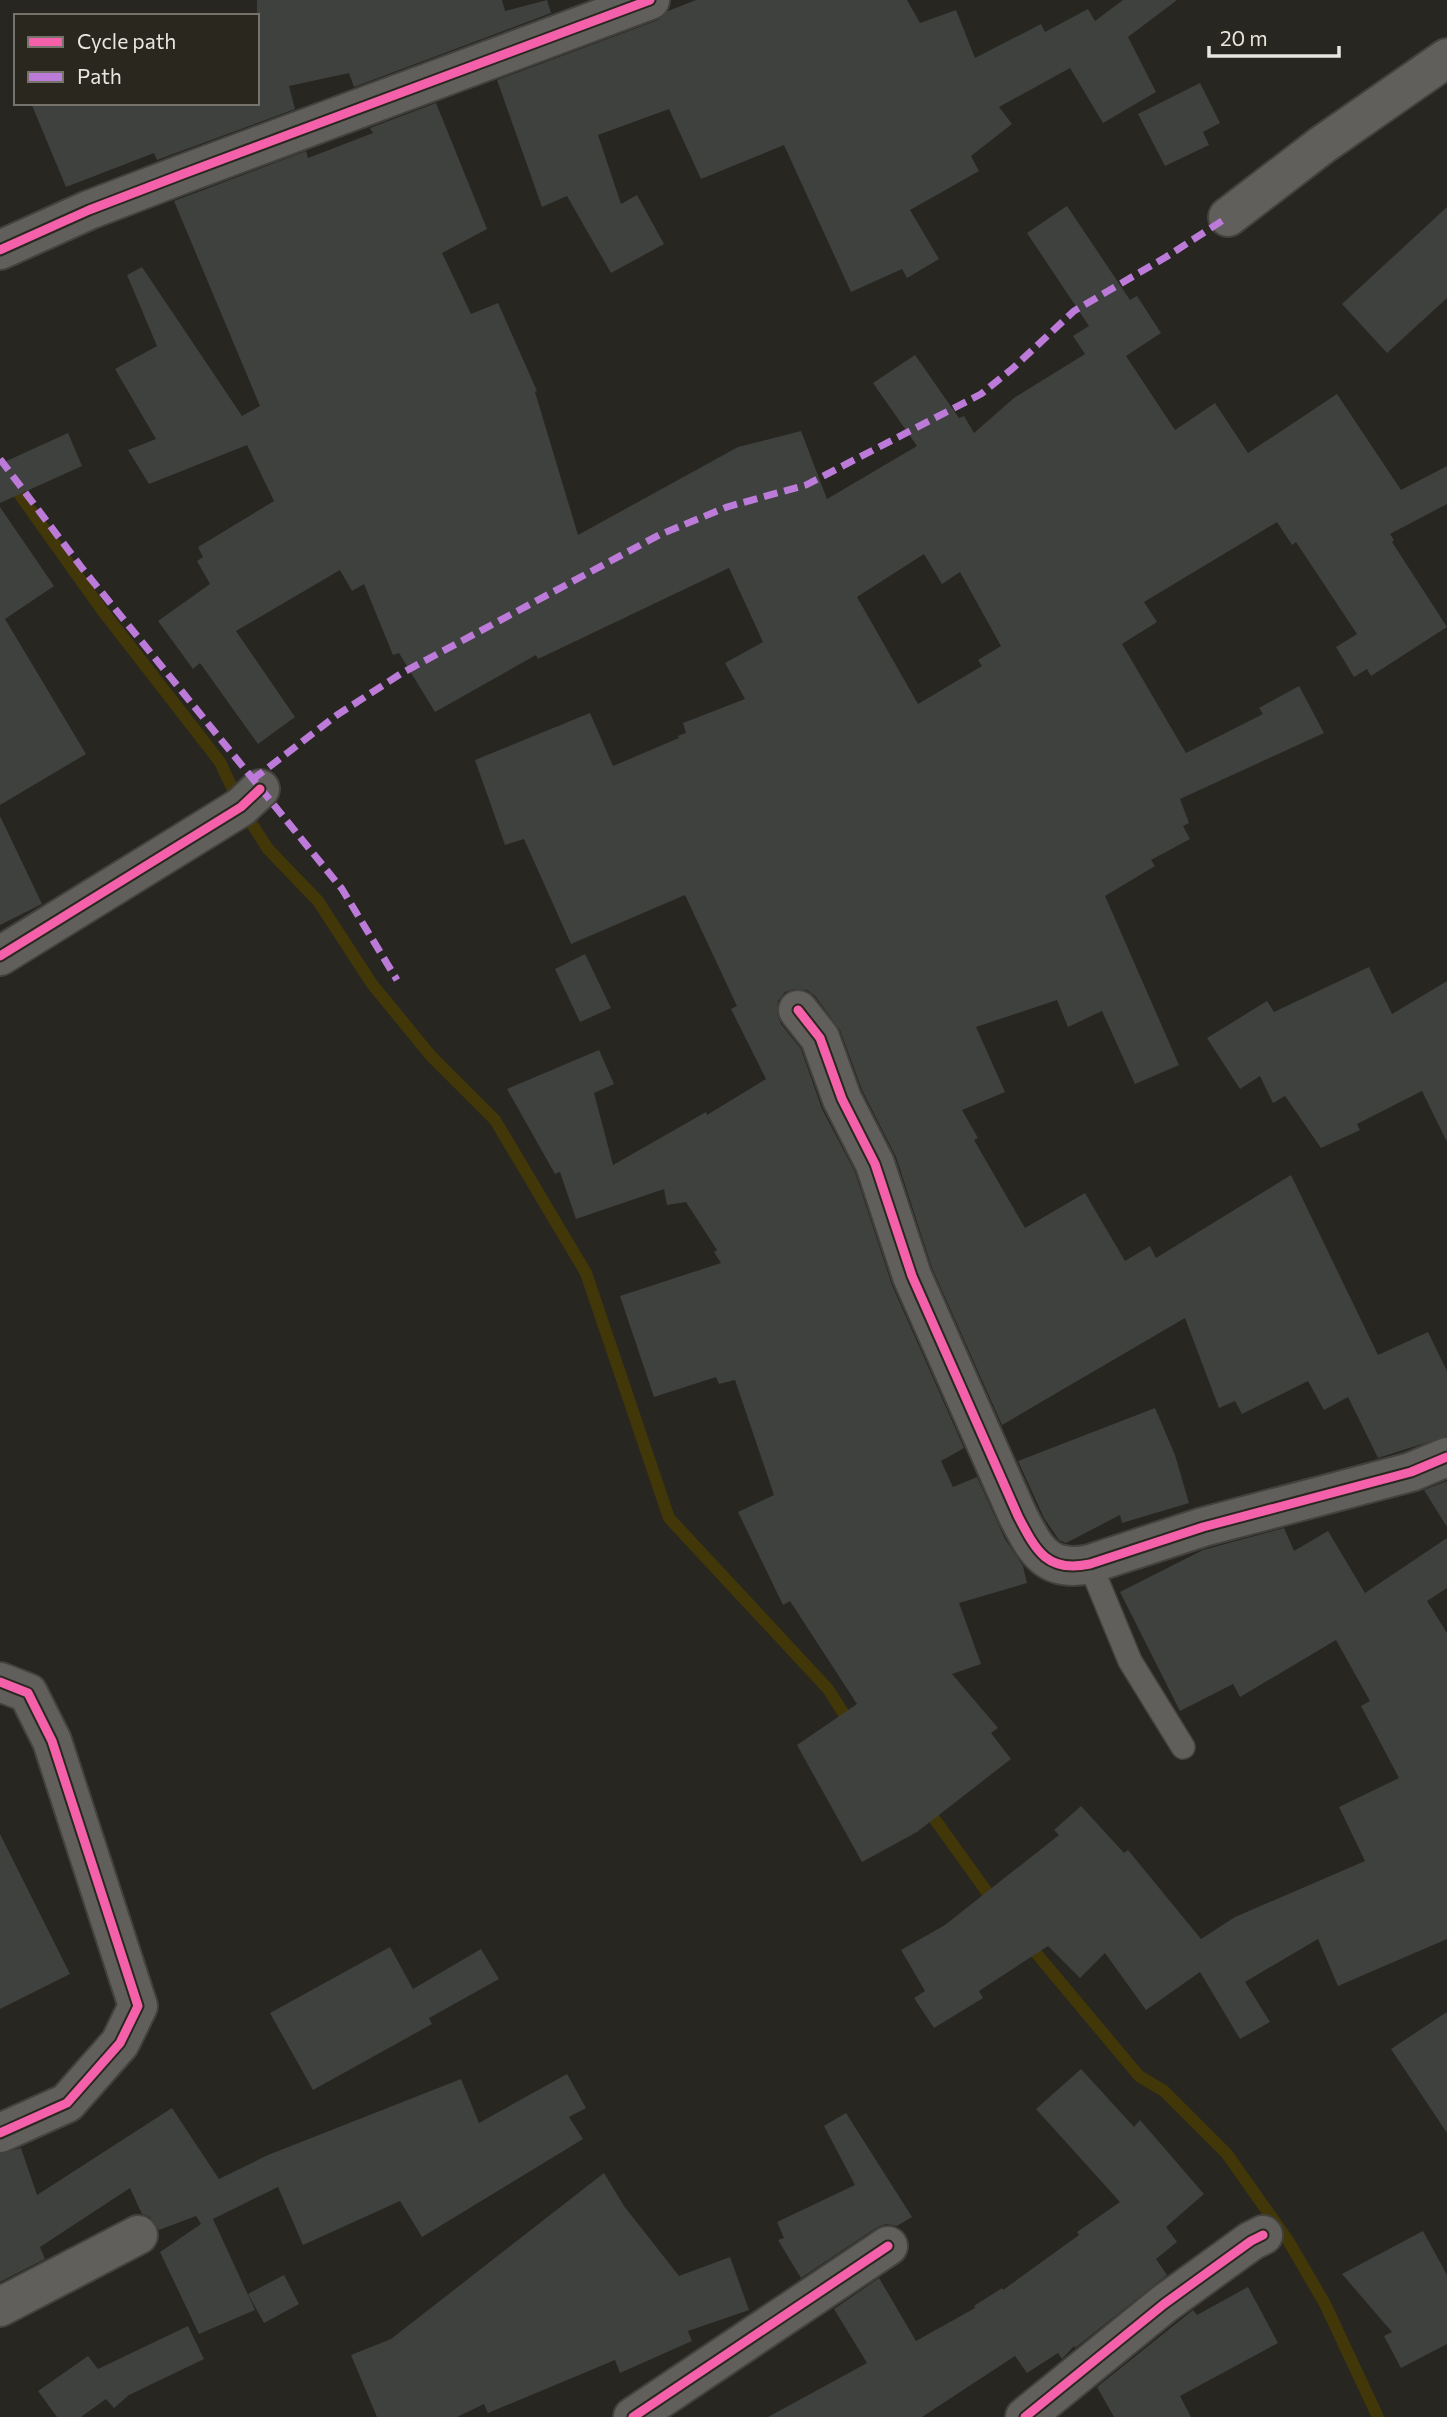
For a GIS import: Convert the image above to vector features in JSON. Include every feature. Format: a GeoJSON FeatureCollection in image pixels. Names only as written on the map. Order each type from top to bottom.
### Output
{"type":"FeatureCollection","features":[{"type":"Feature","properties":{"kind":"street"},"geometry":{"type":"LineString","coordinates":[[0,250],[89,210],[650,0]]}},
{"type":"Feature","properties":{"kind":"street"},"geometry":{"type":"LineString","coordinates":[[1228,217],[1322,145],[1447,58]]}},
{"type":"Feature","properties":{"kind":"street"},"geometry":{"type":"LineString","coordinates":[[0,956],[241,807],[260,789]]}},
{"type":"Feature","properties":{"kind":"street"},"geometry":{"type":"LineString","coordinates":[[798,1010],[820,1038],[842,1099],[875,1164],[912,1276],[1031,1542],[1055,1565],[1076,1567],[1090,1564],[1203,1527],[1411,1472],[1447,1457]]}},
{"type":"Feature","properties":{"kind":"street"},"geometry":{"type":"LineString","coordinates":[[0,1682],[27,1693],[52,1741],[138,2006],[120,2043],[67,2103],[0,2133]]}},
{"type":"Feature","properties":{"kind":"street"},"geometry":{"type":"LineString","coordinates":[[0,2307],[138,2235]]}},
{"type":"Feature","properties":{"kind":"street"},"geometry":{"type":"LineString","coordinates":[[1025,2417],[1164,2304],[1251,2241],[1264,2235]]}},
{"type":"Feature","properties":{"kind":"street"},"geometry":{"type":"LineString","coordinates":[[633,2417],[888,2246]]}},
{"type":"Feature","properties":{"kind":"lane"},"geometry":{"type":"LineString","coordinates":[[1090,1564],[1130,1661],[1182,1747]]}},
{"type":"Feature","properties":{"kind":"building"},"geometry":{"type":"Polygon","coordinates":[[[257,0],[502,0],[505,11],[547,0],[551,13],[354,87],[349,73],[289,86],[295,109],[157,160],[154,153],[66,187],[32,105],[259,105],[257,0]]]}},
{"type":"Feature","properties":{"kind":"building"},"geometry":{"type":"Polygon","coordinates":[[[696,0],[907,0],[920,23],[956,10],[975,58],[1041,24],[1045,32],[1088,9],[1095,21],[1123,0],[1177,0],[1128,37],[1156,92],[1103,123],[1070,68],[999,107],[1012,124],[971,156],[979,171],[910,210],[939,259],[907,278],[902,269],[851,292],[784,145],[701,179],[669,109],[598,135],[621,204],[637,195],[664,244],[611,273],[567,196],[542,207],[497,80],[658,20],[668,11],[696,0]]]}},
{"type":"Feature","properties":{"kind":"building"},"geometry":{"type":"Polygon","coordinates":[[[1200,83],[1220,123],[1203,132],[1209,145],[1165,166],[1138,114],[1200,83]]]}},
{"type":"Feature","properties":{"kind":"building"},"geometry":{"type":"Polygon","coordinates":[[[436,103],[487,229],[442,253],[471,314],[498,303],[537,391],[535,392],[578,535],[738,447],[801,431],[827,499],[917,446],[873,383],[915,355],[959,418],[964,416],[974,433],[1014,398],[1085,354],[1073,336],[1089,326],[1027,233],[1067,206],[1130,300],[1137,296],[1161,333],[1126,356],[1175,430],[1215,403],[1248,453],[1337,394],[1401,490],[1447,466],[1447,504],[1390,534],[1394,540],[1392,542],[1447,627],[1371,676],[1367,669],[1354,677],[1336,647],[1357,634],[1296,542],[1292,545],[1277,522],[1144,602],[1157,622],[1122,644],[1186,753],[1263,714],[1259,708],[1299,686],[1324,733],[1180,799],[1189,823],[1183,826],[1190,839],[1151,860],[1155,866],[1105,896],[1179,1065],[1135,1084],[1102,1011],[1068,1027],[1057,1000],[976,1027],[1005,1092],[962,1110],[978,1138],[974,1140],[1025,1228],[1085,1193],[1125,1261],[1150,1246],[1156,1258],[1291,1175],[1378,1355],[1428,1332],[1447,1371],[1447,1436],[1378,1458],[1348,1397],[1324,1410],[1308,1381],[1242,1414],[1235,1401],[1219,1408],[1185,1318],[1002,1425],[932,1268],[896,1157],[862,1090],[840,1030],[815,996],[807,990],[794,989],[785,992],[778,1001],[777,1014],[781,1024],[801,1049],[822,1109],[855,1172],[892,1285],[964,1448],[941,1461],[953,1487],[977,1477],[1005,1539],[1023,1566],[1027,1583],[959,1603],[981,1664],[952,1674],[998,1728],[991,1733],[1011,1759],[917,1832],[862,1862],[797,1745],[857,1704],[790,1601],[783,1605],[738,1512],[774,1495],[735,1380],[719,1384],[716,1377],[654,1397],[620,1296],[721,1263],[714,1252],[717,1250],[686,1202],[667,1205],[664,1189],[576,1219],[560,1172],[555,1174],[507,1089],[599,1050],[614,1084],[594,1093],[613,1165],[706,1112],[707,1115],[766,1079],[731,1009],[737,1006],[685,895],[571,944],[524,839],[505,845],[475,760],[590,713],[613,766],[679,738],[678,736],[686,733],[683,723],[745,699],[725,663],[763,642],[729,568],[538,659],[536,655],[435,712],[399,653],[393,655],[364,584],[352,591],[340,570],[236,631],[295,717],[258,744],[200,663],[193,669],[158,621],[210,584],[197,561],[203,557],[198,547],[274,501],[247,445],[149,484],[128,450],[156,439],[115,369],[157,346],[127,275],[142,267],[242,416],[260,406],[174,201],[306,151],[308,158],[373,133],[370,128],[436,103]],[[924,554],[857,597],[918,704],[982,666],[978,660],[1001,646],[960,572],[942,584],[924,554]]]}},
{"type":"Feature","properties":{"kind":"building"},"geometry":{"type":"Polygon","coordinates":[[[1447,207],[1447,298],[1387,353],[1342,304],[1447,207]]]}},
{"type":"Feature","properties":{"kind":"building"},"geometry":{"type":"Polygon","coordinates":[[[68,433],[82,466],[0,503],[0,464],[68,433]]]}},
{"type":"Feature","properties":{"kind":"building"},"geometry":{"type":"Polygon","coordinates":[[[0,507],[54,586],[5,619],[86,754],[0,805],[0,507]]]}},
{"type":"Feature","properties":{"kind":"building"},"geometry":{"type":"Polygon","coordinates":[[[0,816],[42,904],[0,925],[0,816]]]}},
{"type":"Feature","properties":{"kind":"building"},"geometry":{"type":"Polygon","coordinates":[[[585,954],[611,1008],[580,1022],[555,969],[585,954]]]}},
{"type":"Feature","properties":{"kind":"building"},"geometry":{"type":"Polygon","coordinates":[[[1369,967],[1392,1014],[1447,981],[1447,1142],[1422,1091],[1357,1124],[1360,1130],[1321,1148],[1285,1096],[1273,1103],[1260,1076],[1240,1089],[1207,1038],[1267,1001],[1274,1012],[1369,967]]]}},
{"type":"Feature","properties":{"kind":"building"},"geometry":{"type":"Polygon","coordinates":[[[1155,1408],[1175,1455],[1189,1503],[1122,1523],[1120,1515],[1066,1543],[1059,1540],[1044,1518],[1018,1461],[1155,1408]]]}},
{"type":"Feature","properties":{"kind":"building"},"geometry":{"type":"Polygon","coordinates":[[[1447,1481],[1447,1527],[1424,1490],[1447,1481]]]}},
{"type":"Feature","properties":{"kind":"building"},"geometry":{"type":"Polygon","coordinates":[[[1284,1528],[1294,1551],[1328,1531],[1365,1593],[1447,1538],[1447,1588],[1427,1601],[1447,1633],[1447,1939],[1338,1986],[1318,1939],[1245,1982],[1270,2022],[1240,2039],[1200,1972],[1146,2010],[1105,1953],[1080,1978],[1048,1946],[979,1991],[983,1998],[934,2028],[914,1998],[925,1991],[901,1950],[945,1925],[1059,1835],[1054,1830],[1081,1806],[1124,1853],[1128,1850],[1201,1939],[1235,1917],[1365,1861],[1339,1807],[1399,1778],[1361,1706],[1370,1701],[1336,1640],[1240,1697],[1233,1684],[1180,1711],[1120,1592],[1203,1550],[1284,1528]]]}},
{"type":"Feature","properties":{"kind":"building"},"geometry":{"type":"Polygon","coordinates":[[[0,1834],[70,1974],[0,2009],[0,1834]]]}},
{"type":"Feature","properties":{"kind":"building"},"geometry":{"type":"Polygon","coordinates":[[[390,1947],[413,1989],[481,1949],[499,1979],[429,2018],[432,2024],[313,2090],[270,2013],[390,1947]]]}},
{"type":"Feature","properties":{"kind":"building"},"geometry":{"type":"Polygon","coordinates":[[[1447,2012],[1447,2133],[1391,2049],[1447,2012]]]}},
{"type":"Feature","properties":{"kind":"building"},"geometry":{"type":"Polygon","coordinates":[[[1081,2069],[1134,2127],[1140,2120],[1204,2194],[1166,2227],[1177,2242],[1156,2259],[1167,2275],[1075,2348],[1074,2346],[1062,2359],[1058,2353],[1027,2373],[1015,2356],[922,2417],[768,2417],[867,2363],[834,2309],[879,2278],[916,2341],[975,2308],[974,2306],[1002,2288],[1003,2290],[1120,2202],[1036,2109],[1081,2069]]]}},
{"type":"Feature","properties":{"kind":"building"},"geometry":{"type":"Polygon","coordinates":[[[567,2074],[586,2108],[569,2117],[583,2139],[422,2237],[400,2201],[303,2245],[278,2187],[213,2219],[255,2310],[199,2334],[160,2252],[201,2224],[196,2216],[159,2230],[150,2217],[142,2214],[130,2188],[40,2247],[45,2259],[0,2282],[0,2154],[21,2148],[37,2195],[172,2108],[219,2179],[268,2155],[461,2079],[479,2123],[567,2074]]]}},
{"type":"Feature","properties":{"kind":"building"},"geometry":{"type":"Polygon","coordinates":[[[846,2113],[912,2217],[897,2226],[886,2224],[876,2228],[801,2278],[778,2240],[784,2238],[777,2222],[855,2185],[824,2126],[846,2113]]]}},
{"type":"Feature","properties":{"kind":"building"},"geometry":{"type":"Polygon","coordinates":[[[604,2173],[624,2206],[679,2276],[730,2257],[749,2310],[688,2331],[692,2341],[620,2373],[615,2360],[488,2413],[484,2404],[457,2417],[377,2417],[351,2355],[391,2339],[604,2173]]]}},
{"type":"Feature","properties":{"kind":"building"},"geometry":{"type":"Polygon","coordinates":[[[1423,2231],[1447,2275],[1447,2344],[1401,2368],[1384,2336],[1392,2332],[1342,2274],[1423,2231]]]}},
{"type":"Feature","properties":{"kind":"building"},"geometry":{"type":"Polygon","coordinates":[[[284,2275],[299,2304],[264,2323],[248,2294],[284,2275]]]}},
{"type":"Feature","properties":{"kind":"building"},"geometry":{"type":"Polygon","coordinates":[[[1248,2287],[1278,2343],[1180,2396],[1191,2417],[1114,2417],[1097,2387],[1193,2310],[1197,2315],[1248,2287]]]}},
{"type":"Feature","properties":{"kind":"building"},"geometry":{"type":"Polygon","coordinates":[[[188,2326],[204,2359],[129,2395],[114,2408],[106,2399],[81,2417],[57,2417],[38,2391],[88,2356],[98,2369],[188,2326]]]}},
{"type":"Feature","properties":{"kind":"waterway"},"geometry":{"type":"LineString","coordinates":[[0,467],[102,610],[220,762],[241,807],[268,849],[318,901],[372,984],[431,1056],[495,1120],[586,1273],[669,1518],[828,1689],[851,1725]]}},
{"type":"Feature","properties":{"kind":"waterway"},"geometry":{"type":"LineString","coordinates":[[926,1807],[997,1906]]}},
{"type":"Feature","properties":{"kind":"waterway"},"geometry":{"type":"LineString","coordinates":[[1026,1941],[1139,2076],[1164,2091],[1227,2154],[1289,2242],[1325,2304],[1378,2417]]}},
{"type":"Feature","properties":{"kind":"marked path"},"geometry":{"type":"LineString","coordinates":[[252,780],[337,715],[402,673],[659,535],[727,507],[806,485],[981,394],[1074,311],[1228,217]]}},
{"type":"Feature","properties":{"kind":"marked path"},"geometry":{"type":"LineString","coordinates":[[0,459],[82,568],[342,889],[397,980]]}},
{"type":"Feature","properties":{"kind":"cycle path"},"geometry":{"type":"LineString","coordinates":[[0,250],[89,210],[650,0]]}},
{"type":"Feature","properties":{"kind":"cycle path"},"geometry":{"type":"LineString","coordinates":[[0,956],[241,807],[260,789]]}},
{"type":"Feature","properties":{"kind":"cycle path"},"geometry":{"type":"LineString","coordinates":[[798,1010],[820,1038],[842,1099],[875,1164],[912,1276],[1018,1516],[1037,1549],[1053,1562],[1075,1566],[1090,1564],[1203,1527],[1411,1472],[1447,1457]]}},
{"type":"Feature","properties":{"kind":"cycle path"},"geometry":{"type":"LineString","coordinates":[[0,1682],[28,1693],[52,1741],[138,2006],[120,2043],[67,2103],[0,2133]]}},
{"type":"Feature","properties":{"kind":"cycle path"},"geometry":{"type":"LineString","coordinates":[[1025,2417],[1164,2304],[1263,2235]]}},
{"type":"Feature","properties":{"kind":"cycle path"},"geometry":{"type":"LineString","coordinates":[[633,2417],[888,2246]]}}]}
